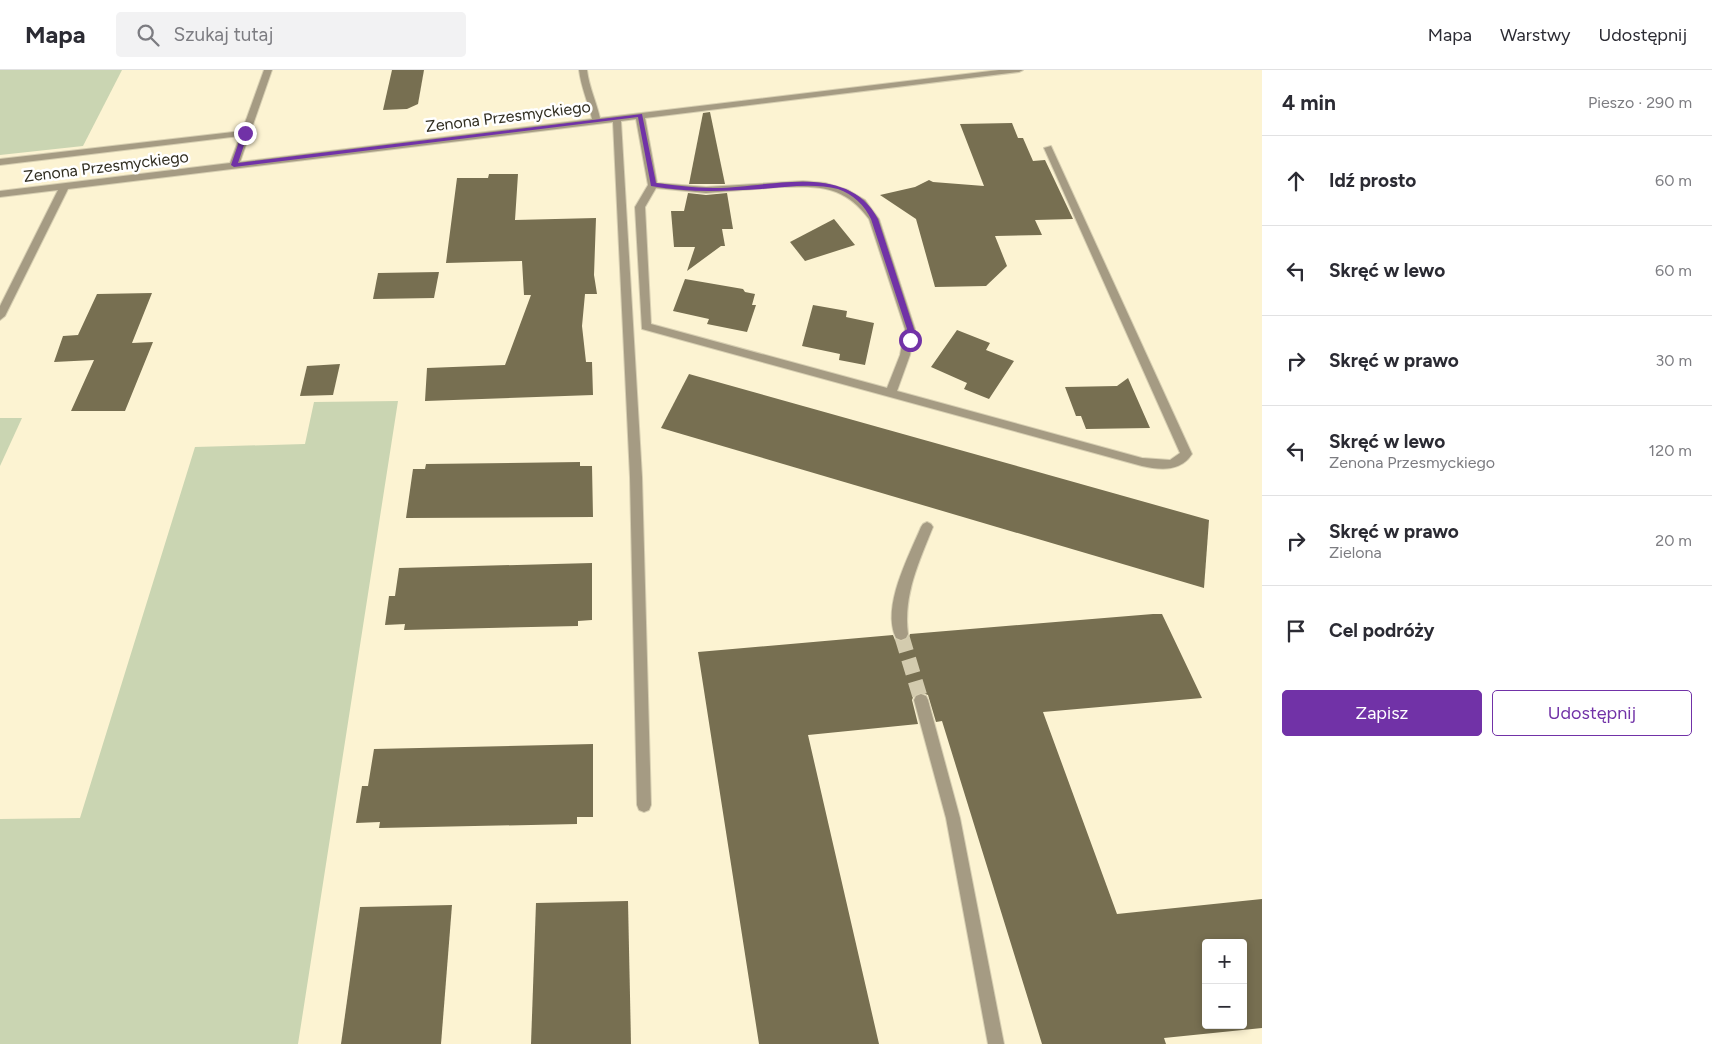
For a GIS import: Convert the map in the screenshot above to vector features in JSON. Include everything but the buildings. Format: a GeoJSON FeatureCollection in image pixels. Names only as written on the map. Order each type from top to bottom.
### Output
{"type":"FeatureCollection","features":[{"type":"Feature","properties":{"kind":"street"},"geometry":{"type":"LineString","coordinates":[[234,165],[268,70]]}},
{"type":"Feature","properties":{"kind":"street"},"geometry":{"type":"LineString","coordinates":[[583,70],[585,87],[591,97],[596,120]]}},
{"type":"Feature","properties":{"kind":"street","name":"Zenona Przesmyckiego"},"geometry":{"type":"LineString","coordinates":[[0,194],[1019,70]]}},
{"type":"Feature","properties":{"kind":"street"},"geometry":{"type":"LineString","coordinates":[[640,115],[653,185],[640,207],[646,326],[1158,465],[1172,465],[1180,462],[1186,454],[1048,148]]}},
{"type":"Feature","properties":{"kind":"street"},"geometry":{"type":"LineString","coordinates":[[617,118],[636,477],[644,805]]}},
{"type":"Feature","properties":{"kind":"street"},"geometry":{"type":"LineString","coordinates":[[0,162],[245,133]]}},
{"type":"Feature","properties":{"kind":"street"},"geometry":{"type":"LineString","coordinates":[[653,185],[712,190],[809,184],[840,188],[858,197],[868,207],[874,219],[910,329],[905,355],[891,392]]}},
{"type":"Feature","properties":{"kind":"street"},"geometry":{"type":"LineString","coordinates":[[0,316],[64,187]]}},
{"type":"Feature","properties":{"kind":"street"},"geometry":{"type":"LineString","coordinates":[[901,634],[898,610],[901,592],[927,528]]}},
{"type":"Feature","properties":{"kind":"street"},"geometry":{"type":"LineString","coordinates":[[921,700],[953,818],[996,1044]]}},
{"type":"Feature","properties":{"kind":"green space"},"geometry":{"type":"Polygon","coordinates":[[[0,70],[122,70],[83,146],[0,155],[0,70]]]}},
{"type":"Feature","properties":{"kind":"green space"},"geometry":{"type":"Polygon","coordinates":[[[398,401],[298,1044],[0,1044],[0,819],[80,818],[195,447],[305,444],[314,402],[398,401]]]}},
{"type":"Feature","properties":{"kind":"green space"},"geometry":{"type":"Polygon","coordinates":[[[0,418],[22,418],[0,466],[0,418]]]}},
{"type":"Feature","properties":{"kind":"tunnel"},"geometry":{"type":"LineString","coordinates":[[901,634],[902,639]]}},
{"type":"Feature","properties":{"kind":"tunnel"},"geometry":{"type":"LineString","coordinates":[[902,637],[921,700]]}},
{"type":"Feature","properties":{"kind":"route"},"geometry":{"type":"LineString","coordinates":[[245,133],[234,165],[640,115],[653,185],[712,190],[809,184],[840,188],[858,197],[868,207],[874,219],[910,329],[910,340]]}}]}
